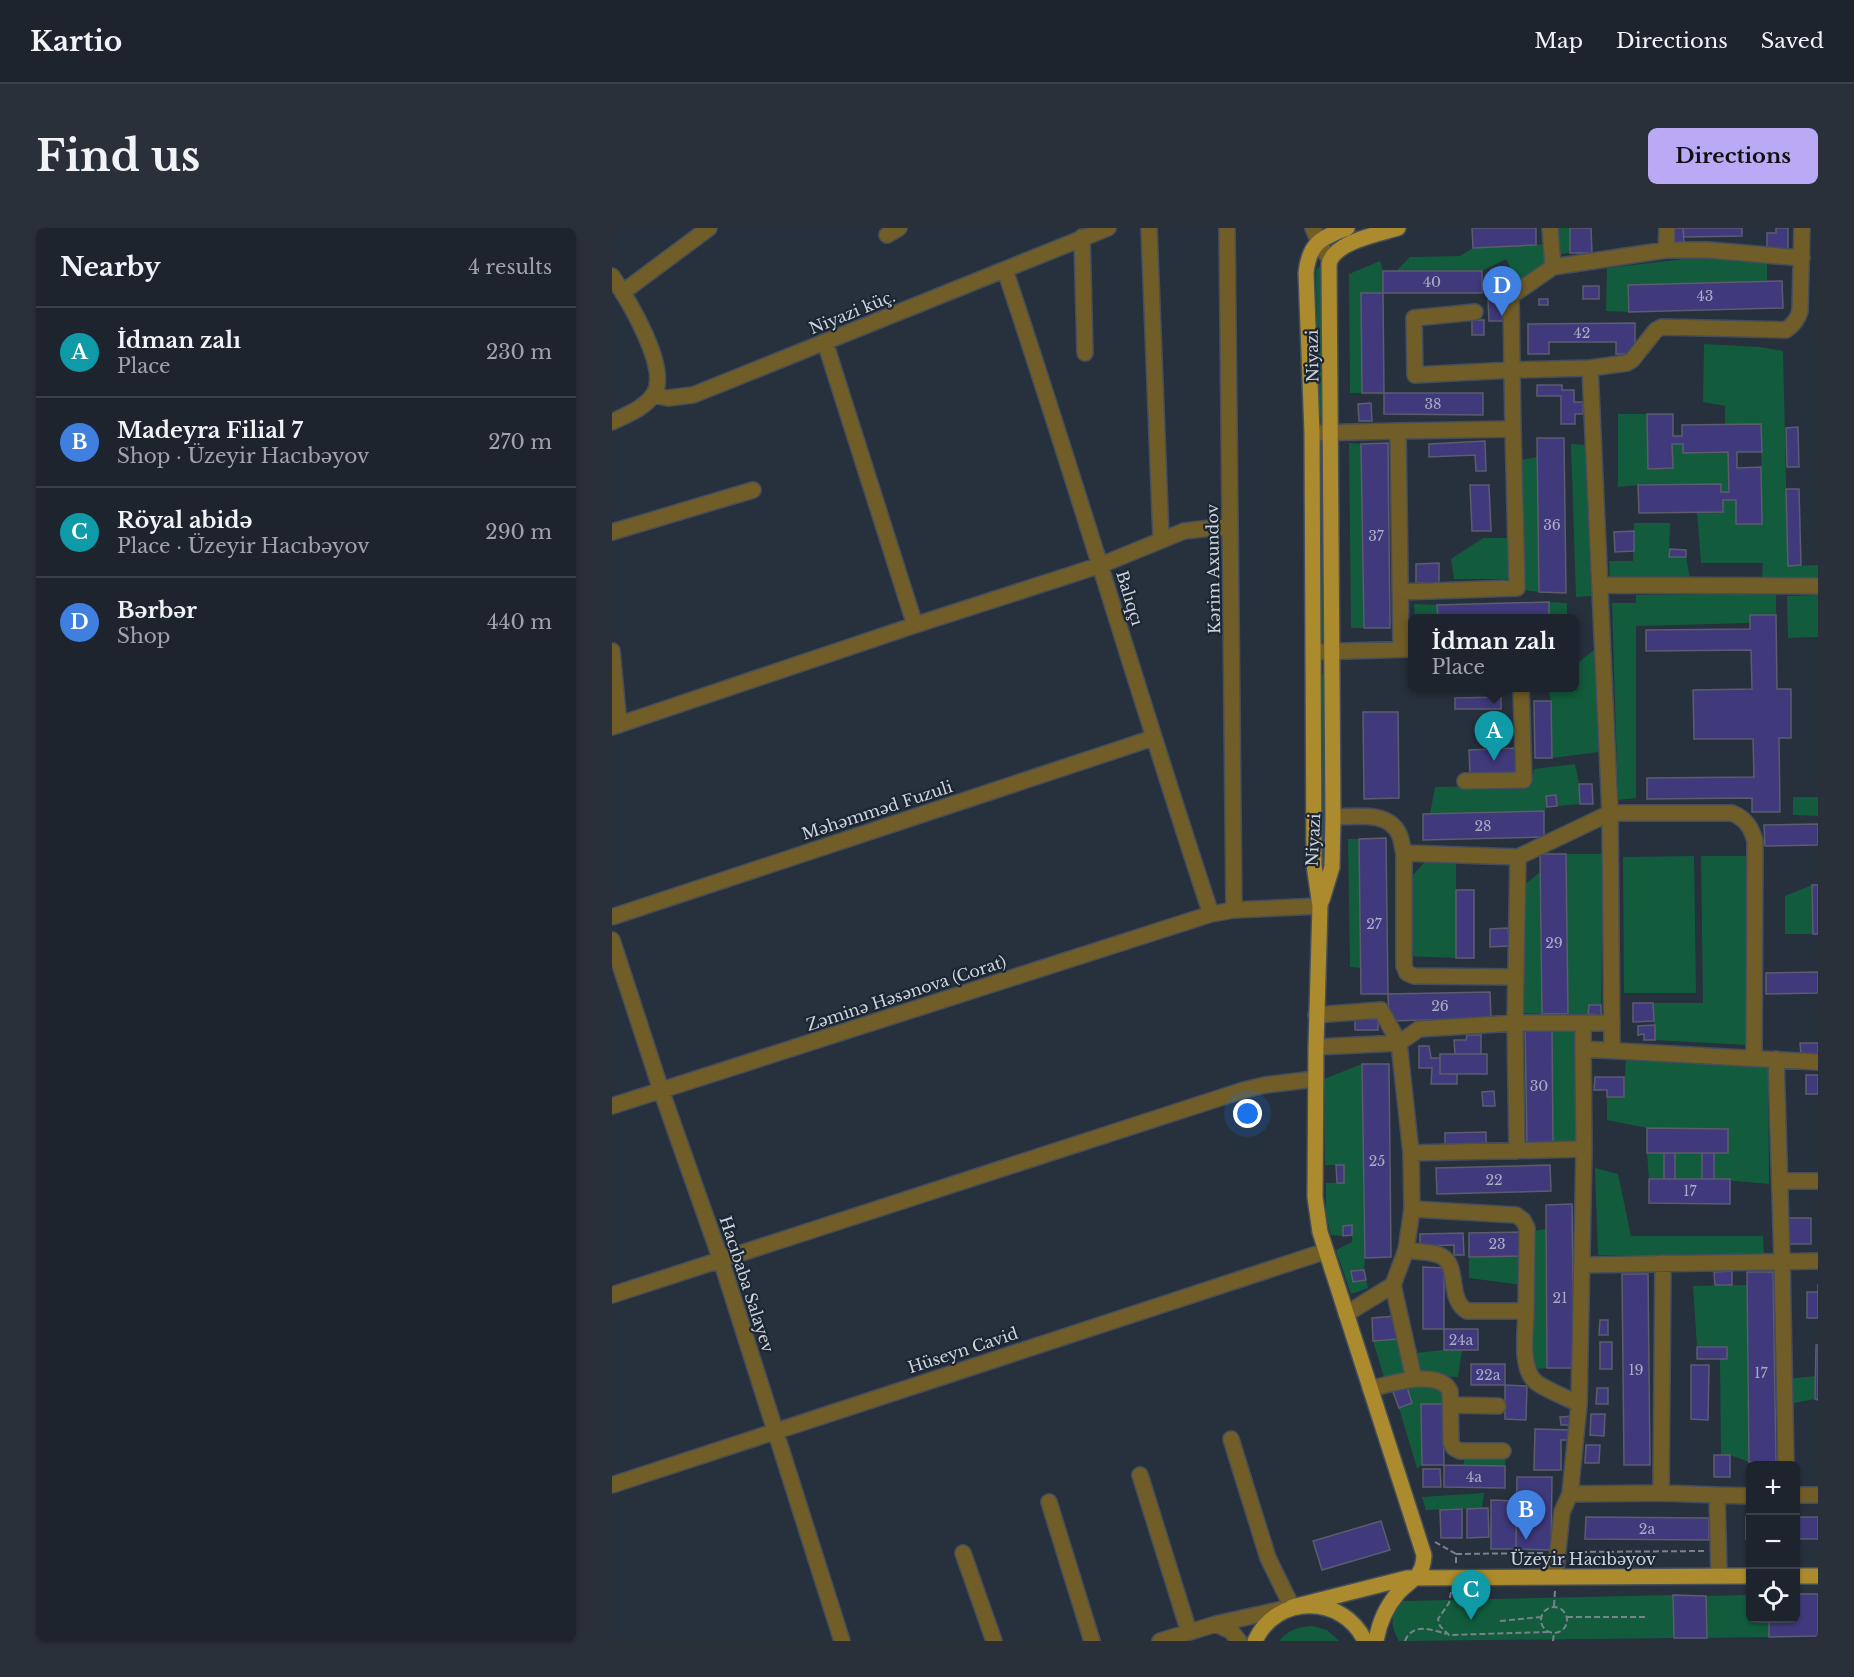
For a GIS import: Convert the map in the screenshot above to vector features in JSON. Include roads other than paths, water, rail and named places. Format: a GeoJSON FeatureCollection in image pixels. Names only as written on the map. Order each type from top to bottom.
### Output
{"type":"FeatureCollection","features":[{"type":"Feature","properties":{"kind":"main road"},"geometry":{"type":"LineString","coordinates":[[1315,235],[1347,228]]}},
{"type":"Feature","properties":{"kind":"main road"},"geometry":{"type":"LineString","coordinates":[[1330,259],[1337,250],[1350,243],[1398,228]]}},
{"type":"Feature","properties":{"kind":"main road","name":"Niyazi"},"geometry":{"type":"LineString","coordinates":[[1315,235],[1306,273],[1312,433],[1314,865],[1320,906]]}},
{"type":"Feature","properties":{"kind":"main road","name":"Niyazi"},"geometry":{"type":"LineString","coordinates":[[1320,906],[1332,867],[1333,817],[1330,259]]}},
{"type":"Feature","properties":{"kind":"main road"},"geometry":{"type":"LineString","coordinates":[[1320,906],[1316,1015],[1316,1216],[1370,1389],[1422,1543],[1434,1563],[1444,1574],[1452,1577]]}},
{"type":"Feature","properties":{"kind":"main road"},"geometry":{"type":"LineString","coordinates":[[1376,1641],[1378,1628],[1387,1609],[1400,1592],[1417,1577],[1424,1564],[1422,1543]]}},
{"type":"Feature","properties":{"kind":"main road"},"geometry":{"type":"LineString","coordinates":[[1800,1576],[1818,1575]]}},
{"type":"Feature","properties":{"kind":"main road","name":"Üzeyir Hacıbəyov"},"geometry":{"type":"LineString","coordinates":[[1292,1607],[1395,1580],[1417,1577],[1746,1576]]}},
{"type":"Feature","properties":{"kind":"main road"},"geometry":{"type":"LineString","coordinates":[[1255,1641],[1264,1625],[1277,1614],[1292,1607],[1308,1604],[1324,1606],[1338,1612],[1351,1621],[1365,1641]]}},
{"type":"Feature","properties":{"kind":"street"},"geometry":{"type":"LineString","coordinates":[[623,292],[709,228]]}},
{"type":"Feature","properties":{"kind":"street","name":"Niyazi küç."},"geometry":{"type":"LineString","coordinates":[[653,395],[668,398],[693,395],[1108,228]]}},
{"type":"Feature","properties":{"kind":"street"},"geometry":{"type":"LineString","coordinates":[[1149,228],[1161,539]]}},
{"type":"Feature","properties":{"kind":"street","name":"Kərim Axundov"},"geometry":{"type":"LineString","coordinates":[[1227,228],[1234,910]]}},
{"type":"Feature","properties":{"kind":"street"},"geometry":{"type":"LineString","coordinates":[[1550,228],[1552,267]]}},
{"type":"Feature","properties":{"kind":"street"},"geometry":{"type":"LineString","coordinates":[[1666,250],[1667,228]]}},
{"type":"Feature","properties":{"kind":"street"},"geometry":{"type":"LineString","coordinates":[[1475,312],[1414,318],[1415,375],[1590,368],[1627,363],[1656,330],[1662,327],[1786,330],[1795,322],[1800,311],[1802,228]]}},
{"type":"Feature","properties":{"kind":"street"},"geometry":{"type":"LineString","coordinates":[[1315,235],[1330,259]]}},
{"type":"Feature","properties":{"kind":"street"},"geometry":{"type":"LineString","coordinates":[[1082,237],[1085,353]]}},
{"type":"Feature","properties":{"kind":"street"},"geometry":{"type":"LineString","coordinates":[[1400,592],[1517,588],[1511,296],[1552,267],[1666,250],[1708,250],[1802,258]]}},
{"type":"Feature","properties":{"kind":"street","name":"Balıqçı"},"geometry":{"type":"LineString","coordinates":[[1005,270],[1057,424],[1153,738],[1211,914]]}},
{"type":"Feature","properties":{"kind":"street"},"geometry":{"type":"LineString","coordinates":[[612,276],[623,292],[653,356],[658,379],[653,395],[632,412],[612,422]]}},
{"type":"Feature","properties":{"kind":"street"},"geometry":{"type":"LineString","coordinates":[[825,342],[915,625]]}},
{"type":"Feature","properties":{"kind":"street"},"geometry":{"type":"LineString","coordinates":[[1590,368],[1610,813],[1612,1049]]}},
{"type":"Feature","properties":{"kind":"street"},"geometry":{"type":"LineString","coordinates":[[1312,433],[1513,429]]}},
{"type":"Feature","properties":{"kind":"street"},"geometry":{"type":"LineString","coordinates":[[1314,652],[1407,649],[1400,592],[1398,431]]}},
{"type":"Feature","properties":{"kind":"street"},"geometry":{"type":"LineString","coordinates":[[612,532],[753,490]]}},
{"type":"Feature","properties":{"kind":"street"},"geometry":{"type":"LineString","coordinates":[[612,651],[616,726],[1101,565],[1184,531],[1230,526]]}},
{"type":"Feature","properties":{"kind":"street"},"geometry":{"type":"LineString","coordinates":[[1601,585],[1818,586]]}},
{"type":"Feature","properties":{"kind":"street"},"geometry":{"type":"LineString","coordinates":[[1465,781],[1524,780],[1521,692]]}},
{"type":"Feature","properties":{"kind":"street","name":"Məhəmməd Fuzuli"},"geometry":{"type":"LineString","coordinates":[[612,917],[1153,738]]}},
{"type":"Feature","properties":{"kind":"street"},"geometry":{"type":"LineString","coordinates":[[1404,853],[1518,857],[1610,813],[1732,813],[1739,816],[1750,826],[1755,841],[1754,1058]]}},
{"type":"Feature","properties":{"kind":"street"},"geometry":{"type":"LineString","coordinates":[[1333,817],[1379,817],[1391,823],[1399,834],[1404,853],[1404,966],[1407,973],[1414,976],[1516,977]]}},
{"type":"Feature","properties":{"kind":"street"},"geometry":{"type":"LineString","coordinates":[[1516,1151],[1515,1023],[1518,857]]}},
{"type":"Feature","properties":{"kind":"street"},"geometry":{"type":"LineString","coordinates":[[1211,914],[1234,910],[1320,906]]}},
{"type":"Feature","properties":{"kind":"street","name":"Zəminə Həsənova (Corat)"},"geometry":{"type":"LineString","coordinates":[[612,1106],[1211,914]]}},
{"type":"Feature","properties":{"kind":"street","name":"Hacıbaba Salayev"},"geometry":{"type":"LineString","coordinates":[[612,940],[661,1090],[721,1260],[842,1641]]}},
{"type":"Feature","properties":{"kind":"street"},"geometry":{"type":"LineString","coordinates":[[1316,1015],[1381,1011],[1399,1043],[1411,1153],[1412,1209],[1406,1250],[1394,1285],[1414,1379]]}},
{"type":"Feature","properties":{"kind":"street"},"geometry":{"type":"LineString","coordinates":[[1316,1047],[1399,1043],[1419,1029],[1515,1023],[1611,1023]]}},
{"type":"Feature","properties":{"kind":"street"},"geometry":{"type":"LineString","coordinates":[[1555,1577],[1562,1512],[1570,1494],[1579,1404],[1584,1149],[1583,1023]]}},
{"type":"Feature","properties":{"kind":"street"},"geometry":{"type":"LineString","coordinates":[[1582,1048],[1818,1062]]}},
{"type":"Feature","properties":{"kind":"street"},"geometry":{"type":"LineString","coordinates":[[1776,1059],[1786,1461]]}},
{"type":"Feature","properties":{"kind":"street"},"geometry":{"type":"LineString","coordinates":[[612,1295],[1245,1090],[1265,1085],[1316,1079]]}},
{"type":"Feature","properties":{"kind":"street"},"geometry":{"type":"LineString","coordinates":[[1411,1153],[1584,1149]]}},
{"type":"Feature","properties":{"kind":"street"},"geometry":{"type":"LineString","coordinates":[[1780,1181],[1818,1180]]}},
{"type":"Feature","properties":{"kind":"street"},"geometry":{"type":"LineString","coordinates":[[1412,1209],[1516,1215],[1523,1220],[1527,1228],[1526,1365],[1536,1382],[1579,1404]]}},
{"type":"Feature","properties":{"kind":"street"},"geometry":{"type":"LineString","coordinates":[[1406,1250],[1440,1255],[1447,1260],[1451,1268],[1456,1300],[1460,1307],[1467,1311],[1526,1311]]}},
{"type":"Feature","properties":{"kind":"street","name":"Hüseyn Cavid"},"geometry":{"type":"LineString","coordinates":[[612,1485],[1326,1251]]}},
{"type":"Feature","properties":{"kind":"street"},"geometry":{"type":"LineString","coordinates":[[1582,1264],[1818,1261]]}},
{"type":"Feature","properties":{"kind":"street"},"geometry":{"type":"LineString","coordinates":[[1661,1493],[1664,1263]]}},
{"type":"Feature","properties":{"kind":"street"},"geometry":{"type":"LineString","coordinates":[[1346,1314],[1394,1285]]}},
{"type":"Feature","properties":{"kind":"street"},"geometry":{"type":"LineString","coordinates":[[1370,1389],[1414,1379],[1441,1381],[1447,1384],[1450,1390],[1451,1443],[1454,1448],[1460,1451],[1503,1451]]}},
{"type":"Feature","properties":{"kind":"street"},"geometry":{"type":"LineString","coordinates":[[1452,1405],[1498,1406]]}},
{"type":"Feature","properties":{"kind":"street"},"geometry":{"type":"LineString","coordinates":[[1160,1641],[1216,1624],[1292,1607],[1268,1558],[1231,1439]]}},
{"type":"Feature","properties":{"kind":"street"},"geometry":{"type":"LineString","coordinates":[[1140,1475],[1189,1632]]}},
{"type":"Feature","properties":{"kind":"street"},"geometry":{"type":"LineString","coordinates":[[1570,1494],[1661,1493],[1746,1496]]}},
{"type":"Feature","properties":{"kind":"street"},"geometry":{"type":"LineString","coordinates":[[1800,1495],[1818,1495]]}},
{"type":"Feature","properties":{"kind":"street"},"geometry":{"type":"LineString","coordinates":[[1717,1496],[1719,1576]]}},
{"type":"Feature","properties":{"kind":"street"},"geometry":{"type":"LineString","coordinates":[[1049,1502],[1092,1641]]}},
{"type":"Feature","properties":{"kind":"street"},"geometry":{"type":"LineString","coordinates":[[963,1553],[994,1641]]}},
{"type":"Feature","properties":{"kind":"street"},"geometry":{"type":"LineString","coordinates":[[1216,1624],[1231,1631],[1239,1641]]}},
{"type":"Feature","properties":{"kind":"place","name":"Bərbər"},"geometry":{"type":"Point","coordinates":[1502,316]}},
{"type":"Feature","properties":{"kind":"place","name":"İdman zalı"},"geometry":{"type":"Point","coordinates":[1494,761]}},
{"type":"Feature","properties":{"kind":"place","name":"Madeyra Filial 7"},"geometry":{"type":"Point","coordinates":[1526,1540]}},
{"type":"Feature","properties":{"kind":"place","name":"Röyal abidə"},"geometry":{"type":"Point","coordinates":[1471,1620]}}]}
